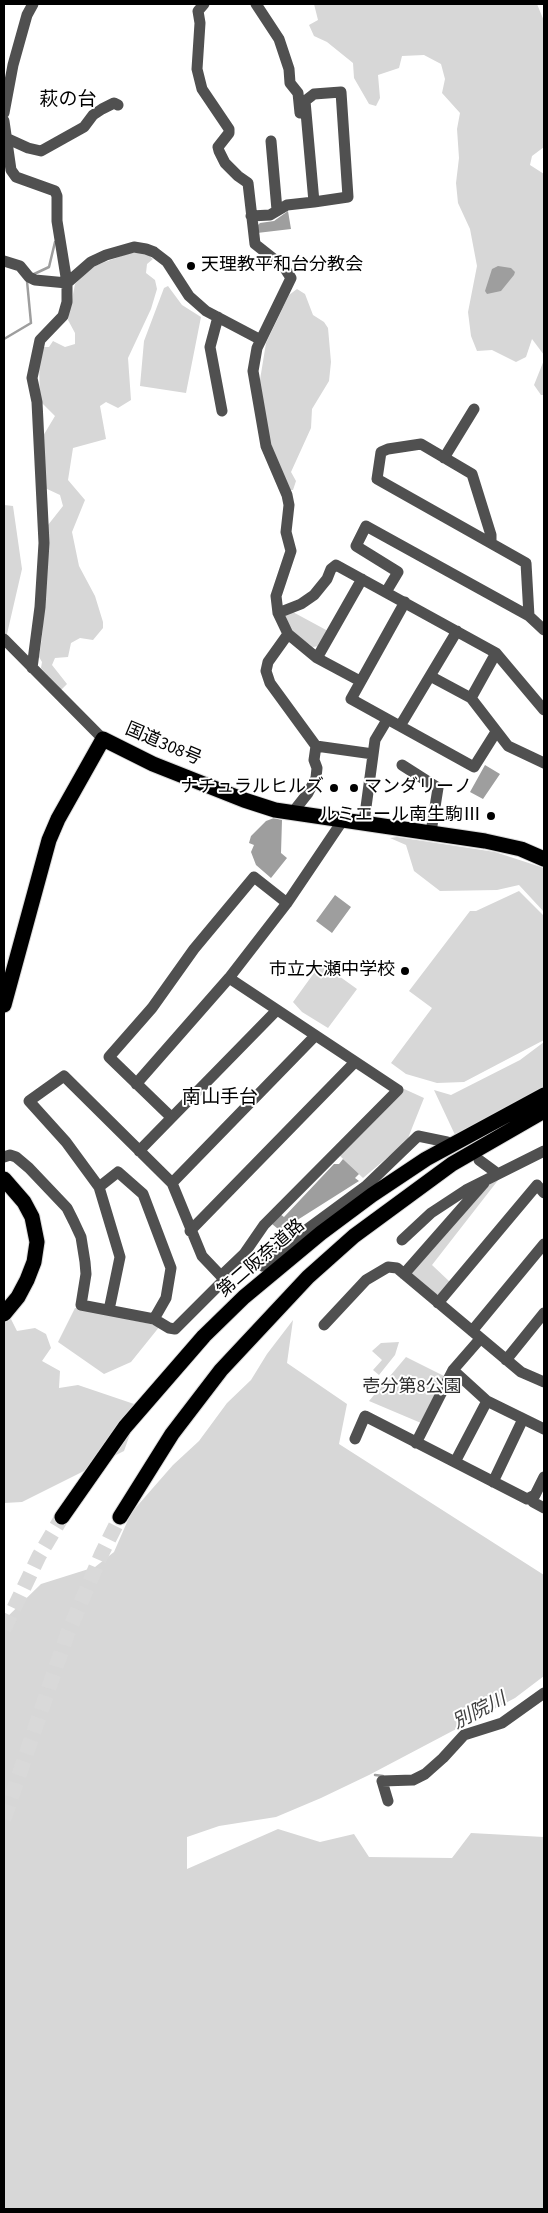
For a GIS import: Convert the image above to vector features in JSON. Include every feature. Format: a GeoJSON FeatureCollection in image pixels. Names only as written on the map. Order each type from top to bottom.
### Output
{"type":"FeatureCollection","features":[{"type":"Feature","properties":{"kind":"highway","name":"国道308号"},"geometry":{"type":"LineString","coordinates":[[4,1005],[49,840],[58,819],[103,739],[152,764],[244,800],[293,812],[503,844],[521,848],[544,859]]}},
{"type":"Feature","properties":{"kind":"highway","name":"第二阪奈道路"},"geometry":{"type":"LineString","coordinates":[[62,1517],[125,1427],[204,1336],[250,1292],[321,1233],[372,1195],[426,1159],[544,1095]]}},
{"type":"Feature","properties":{"kind":"highway"},"geometry":{"type":"LineString","coordinates":[[120,1517],[172,1434],[221,1370],[308,1277],[354,1236],[430,1179],[467,1155],[544,1111]]}},
{"type":"Feature","properties":{"kind":"highway"},"geometry":{"type":"LineString","coordinates":[[4,1179],[24,1202],[32,1216],[36,1242],[34,1262],[27,1280],[18,1298],[4,1314]]}},
{"type":"Feature","properties":{"kind":"street"},"geometry":{"type":"LineString","coordinates":[[4,113],[8,65],[33,4]]}},
{"type":"Feature","properties":{"kind":"street"},"geometry":{"type":"LineString","coordinates":[[204,4],[198,11],[200,24],[197,69],[199,81],[229,129],[229,132],[218,147],[219,152],[231,170],[248,183],[255,244],[284,267],[291,278],[254,358],[253,370],[260,421],[266,446],[288,495],[289,504],[286,532],[292,551],[276,596],[278,613],[288,634],[317,658],[360,681]]}},
{"type":"Feature","properties":{"kind":"street"},"geometry":{"type":"LineString","coordinates":[[256,4],[279,39],[289,69],[290,83],[298,93],[300,115],[307,120]]}},
{"type":"Feature","properties":{"kind":"street"},"geometry":{"type":"LineString","coordinates":[[251,216],[270,215],[286,205],[314,202],[348,197],[341,92],[314,94],[305,101],[314,202]]}},
{"type":"Feature","properties":{"kind":"street"},"geometry":{"type":"LineString","coordinates":[[6,138],[28,148],[42,151],[84,127],[93,115],[102,109],[114,103],[118,104]]}},
{"type":"Feature","properties":{"kind":"street"},"geometry":{"type":"LineString","coordinates":[[4,121],[11,170],[16,177],[54,191],[57,196],[57,221],[67,283],[67,302],[63,316],[40,340],[32,378],[37,402],[44,543],[40,607],[32,668]]}},
{"type":"Feature","properties":{"kind":"street"},"geometry":{"type":"LineString","coordinates":[[271,140],[276,210]]}},
{"type":"Feature","properties":{"kind":"street"},"geometry":{"type":"LineString","coordinates":[[67,283],[80,269],[98,258],[134,247],[146,249],[154,252],[167,262],[188,296],[206,311],[262,340]]}},
{"type":"Feature","properties":{"kind":"street"},"geometry":{"type":"LineString","coordinates":[[4,261],[20,266],[29,277],[35,280],[67,283]]}},
{"type":"Feature","properties":{"kind":"street"},"geometry":{"type":"LineString","coordinates":[[218,317],[210,347],[222,411]]}},
{"type":"Feature","properties":{"kind":"street"},"geometry":{"type":"LineString","coordinates":[[444,458],[474,409]]}},
{"type":"Feature","properties":{"kind":"street"},"geometry":{"type":"LineString","coordinates":[[491,544],[472,474],[421,444],[380,452],[376,479],[491,544],[526,563],[529,616]]}},
{"type":"Feature","properties":{"kind":"street"},"geometry":{"type":"LineString","coordinates":[[386,592],[398,572],[356,546],[366,526],[529,616],[544,630]]}},
{"type":"Feature","properties":{"kind":"street"},"geometry":{"type":"LineString","coordinates":[[278,613],[300,604],[314,594],[327,579],[331,568],[336,565],[496,653],[544,710]]}},
{"type":"Feature","properties":{"kind":"street"},"geometry":{"type":"LineString","coordinates":[[317,658],[362,579]]}},
{"type":"Feature","properties":{"kind":"street"},"geometry":{"type":"LineString","coordinates":[[405,602],[351,699],[474,766],[496,732]]}},
{"type":"Feature","properties":{"kind":"street"},"geometry":{"type":"LineString","coordinates":[[400,726],[457,631]]}},
{"type":"Feature","properties":{"kind":"street"},"geometry":{"type":"LineString","coordinates":[[288,634],[268,662],[266,671],[270,683],[316,746],[314,760],[316,778],[293,812]]}},
{"type":"Feature","properties":{"kind":"street"},"geometry":{"type":"LineString","coordinates":[[4,640],[103,739]]}},
{"type":"Feature","properties":{"kind":"street"},"geometry":{"type":"LineString","coordinates":[[471,698],[496,653]]}},
{"type":"Feature","properties":{"kind":"street"},"geometry":{"type":"LineString","coordinates":[[430,676],[471,698],[496,732],[515,751],[544,763]]}},
{"type":"Feature","properties":{"kind":"street"},"geometry":{"type":"LineString","coordinates":[[364,822],[376,740],[387,720]]}},
{"type":"Feature","properties":{"kind":"street"},"geometry":{"type":"LineString","coordinates":[[316,746],[373,754]]}},
{"type":"Feature","properties":{"kind":"street"},"geometry":{"type":"LineString","coordinates":[[402,765],[438,788],[431,832]]}},
{"type":"Feature","properties":{"kind":"street"},"geometry":{"type":"LineString","coordinates":[[136,1084],[229,978],[287,903],[343,820]]}},
{"type":"Feature","properties":{"kind":"street"},"geometry":{"type":"LineString","coordinates":[[171,1117],[109,1057],[152,1008],[194,948],[254,877],[287,903]]}},
{"type":"Feature","properties":{"kind":"street"},"geometry":{"type":"LineString","coordinates":[[221,1276],[244,1254],[264,1225],[398,1090],[276,1011],[229,978]]}},
{"type":"Feature","properties":{"kind":"street"},"geometry":{"type":"LineString","coordinates":[[139,1151],[276,1011]]}},
{"type":"Feature","properties":{"kind":"street"},"geometry":{"type":"LineString","coordinates":[[172,1183],[315,1036]]}},
{"type":"Feature","properties":{"kind":"street"},"geometry":{"type":"LineString","coordinates":[[190,1231],[355,1062]]}},
{"type":"Feature","properties":{"kind":"street"},"geometry":{"type":"LineString","coordinates":[[4,1157],[10,1155],[16,1157],[67,1208],[81,1237],[84,1256],[86,1274],[80,1305],[154,1319],[168,1328],[175,1329],[224,1280],[202,1256],[190,1231],[172,1183],[64,1076],[29,1101],[66,1142],[99,1187],[120,1257],[109,1310]]}},
{"type":"Feature","properties":{"kind":"street"},"geometry":{"type":"LineString","coordinates":[[262,1266],[298,1236],[366,1186],[418,1136],[447,1142]]}},
{"type":"Feature","properties":{"kind":"street"},"geometry":{"type":"LineString","coordinates":[[402,1240],[431,1213],[493,1176],[544,1151]]}},
{"type":"Feature","properties":{"kind":"street"},"geometry":{"type":"LineString","coordinates":[[480,1160],[493,1176]]}},
{"type":"Feature","properties":{"kind":"street"},"geometry":{"type":"LineString","coordinates":[[99,1187],[118,1172],[143,1194],[171,1268],[166,1298],[154,1319]]}},
{"type":"Feature","properties":{"kind":"street"},"geometry":{"type":"LineString","coordinates":[[404,1274],[493,1176]]}},
{"type":"Feature","properties":{"kind":"street"},"geometry":{"type":"LineString","coordinates":[[438,1303],[537,1184],[544,1193]]}},
{"type":"Feature","properties":{"kind":"street"},"geometry":{"type":"LineString","coordinates":[[416,1443],[453,1370],[476,1335],[544,1244]]}},
{"type":"Feature","properties":{"kind":"street"},"geometry":{"type":"LineString","coordinates":[[324,1325],[366,1280],[378,1271],[397,1268],[520,1372],[544,1382]]}},
{"type":"Feature","properties":{"kind":"street"},"geometry":{"type":"LineString","coordinates":[[506,1360],[544,1313]]}},
{"type":"Feature","properties":{"kind":"street"},"geometry":{"type":"LineString","coordinates":[[453,1370],[488,1400],[544,1429]]}},
{"type":"Feature","properties":{"kind":"street"},"geometry":{"type":"LineString","coordinates":[[455,1462],[488,1400]]}},
{"type":"Feature","properties":{"kind":"street"},"geometry":{"type":"LineString","coordinates":[[355,1440],[365,1416],[527,1499],[535,1496],[544,1477]]}},
{"type":"Feature","properties":{"kind":"street"},"geometry":{"type":"LineString","coordinates":[[493,1482],[523,1419]]}},
{"type":"Feature","properties":{"kind":"street"},"geometry":{"type":"LineString","coordinates":[[531,1497],[533,1502],[544,1508]]}},
{"type":"Feature","properties":{"kind":"street"},"geometry":{"type":"LineString","coordinates":[[388,1801],[382,1780],[413,1780],[443,1758],[464,1736],[502,1723],[544,1693]]}},
{"type":"Feature","properties":{"kind":"green space"},"geometry":{"type":"Polygon","coordinates":[[[314,4],[537,4],[544,21],[544,147],[532,156],[530,165],[544,174],[544,355],[532,339],[526,357],[516,362],[492,350],[477,351],[471,336],[468,312],[477,266],[470,229],[458,203],[456,183],[459,158],[457,129],[460,113],[442,93],[445,79],[441,64],[424,55],[402,56],[399,68],[378,75],[380,98],[376,106],[369,104],[354,78],[353,63],[327,42],[314,36],[309,25],[318,20],[314,4]]]}},
{"type":"Feature","properties":{"kind":"green space"},"geometry":{"type":"Polygon","coordinates":[[[130,253],[146,253],[153,259],[147,264],[146,273],[155,280],[157,289],[151,309],[128,358],[131,400],[118,408],[106,402],[100,406],[106,439],[73,448],[68,480],[85,500],[72,532],[79,566],[95,596],[103,628],[93,640],[80,638],[71,643],[68,657],[55,658],[52,665],[67,684],[61,690],[41,668],[42,662],[39,657],[42,637],[48,525],[63,506],[60,495],[45,488],[43,436],[55,416],[40,401],[39,363],[43,347],[49,347],[53,341],[65,347],[75,344],[75,333],[68,320],[75,284],[91,267],[130,253]]]}},
{"type":"Feature","properties":{"kind":"green space"},"geometry":{"type":"Polygon","coordinates":[[[168,286],[182,305],[201,317],[186,393],[140,386],[144,341],[164,288],[168,286]]]}},
{"type":"Feature","properties":{"kind":"green space"},"geometry":{"type":"Polygon","coordinates":[[[297,289],[305,294],[313,315],[324,322],[328,328],[331,362],[329,381],[312,409],[311,428],[291,472],[296,481],[293,490],[289,490],[272,452],[259,386],[266,343],[289,295],[297,289]]]}},
{"type":"Feature","properties":{"kind":"green space"},"geometry":{"type":"Polygon","coordinates":[[[544,360],[544,395],[541,395],[534,385],[544,360]]]}},
{"type":"Feature","properties":{"kind":"green space"},"geometry":{"type":"Polygon","coordinates":[[[4,505],[13,506],[22,569],[4,647],[4,505]]]}},
{"type":"Feature","properties":{"kind":"green space"},"geometry":{"type":"Polygon","coordinates":[[[291,611],[328,631],[319,646],[313,647],[290,630],[283,617],[291,611]]]}},
{"type":"Feature","properties":{"kind":"green space"},"geometry":{"type":"Polygon","coordinates":[[[397,837],[495,852],[544,868],[544,912],[519,885],[497,890],[440,891],[414,871],[406,845],[390,838],[397,837]]]}},
{"type":"Feature","properties":{"kind":"green space"},"geometry":{"type":"Polygon","coordinates":[[[519,891],[544,916],[544,1040],[464,1082],[437,1083],[406,1074],[391,1063],[432,1008],[409,991],[470,911],[476,911],[519,891]]]}},
{"type":"Feature","properties":{"kind":"green space"},"geometry":{"type":"Polygon","coordinates":[[[319,966],[325,966],[357,989],[328,1028],[302,1012],[293,1002],[319,966]]]}},
{"type":"Feature","properties":{"kind":"green space"},"geometry":{"type":"Polygon","coordinates":[[[544,1042],[544,1089],[492,1114],[456,1137],[434,1090],[451,1095],[520,1060],[544,1042]]]}},
{"type":"Feature","properties":{"kind":"green space"},"geometry":{"type":"Polygon","coordinates":[[[402,1088],[424,1098],[407,1141],[363,1178],[338,1154],[402,1088]]]}},
{"type":"Feature","properties":{"kind":"green space"},"geometry":{"type":"Polygon","coordinates":[[[499,1179],[432,1265],[450,1282],[440,1294],[434,1295],[412,1277],[411,1272],[491,1183],[499,1179]]]}},
{"type":"Feature","properties":{"kind":"green space"},"geometry":{"type":"Polygon","coordinates":[[[75,1308],[160,1326],[131,1362],[104,1374],[58,1342],[75,1308]]]}},
{"type":"Feature","properties":{"kind":"green space"},"geometry":{"type":"Polygon","coordinates":[[[11,1319],[17,1331],[35,1328],[46,1334],[51,1348],[42,1361],[60,1371],[59,1388],[78,1385],[140,1406],[124,1451],[22,1502],[4,1503],[4,1322],[11,1319]]]}},
{"type":"Feature","properties":{"kind":"green space"},"geometry":{"type":"Polygon","coordinates":[[[293,1320],[287,1363],[347,1404],[339,1444],[544,1575],[544,1676],[515,1698],[369,1775],[321,1798],[276,1817],[219,1826],[187,1837],[187,1869],[278,1829],[320,1842],[354,1834],[369,1857],[452,1858],[471,1833],[544,1837],[544,2209],[4,2209],[4,1620],[41,1584],[95,1567],[114,1552],[131,1513],[173,1465],[199,1441],[227,1403],[251,1380],[267,1354],[293,1320]]]}},
{"type":"Feature","properties":{"kind":"green space"},"geometry":{"type":"Polygon","coordinates":[[[399,1342],[395,1355],[379,1375],[373,1370],[382,1360],[372,1351],[381,1343],[399,1342]]]}},
{"type":"Feature","properties":{"kind":"green space","name":"壱分第8公園"},"geometry":{"type":"Polygon","coordinates":[[[406,1357],[446,1377],[421,1423],[369,1401],[406,1357]]]}},
{"type":"Feature","properties":{"kind":"shaded area"},"geometry":{"type":"Polygon","coordinates":[[[288,211],[291,229],[257,233],[256,227],[260,223],[274,221],[288,211]]]}},
{"type":"Feature","properties":{"kind":"shaded area"},"geometry":{"type":"Polygon","coordinates":[[[498,266],[511,268],[515,272],[514,275],[501,291],[487,294],[485,291],[492,269],[498,266]]]}},
{"type":"Feature","properties":{"kind":"shaded area"},"geometry":{"type":"Polygon","coordinates":[[[485,765],[500,774],[483,799],[470,792],[485,765]]]}},
{"type":"Feature","properties":{"kind":"shaded area"},"geometry":{"type":"Polygon","coordinates":[[[274,818],[282,820],[281,853],[287,858],[271,878],[256,865],[251,852],[254,845],[249,843],[251,836],[266,821],[274,818]]]}},
{"type":"Feature","properties":{"kind":"shaded area"},"geometry":{"type":"Polygon","coordinates":[[[335,895],[351,907],[332,933],[316,921],[335,895]]]}},
{"type":"Feature","properties":{"kind":"shaded area"},"geometry":{"type":"Polygon","coordinates":[[[343,1159],[359,1174],[355,1178],[359,1181],[291,1224],[283,1233],[272,1224],[280,1214],[284,1217],[334,1164],[339,1164],[343,1159]]]}},
{"type":"Feature","properties":{"kind":"waterway"},"geometry":{"type":"LineString","coordinates":[[32,275],[49,267],[55,242]]}},
{"type":"Feature","properties":{"kind":"waterway"},"geometry":{"type":"LineString","coordinates":[[4,339],[31,323],[27,281]]}},
{"type":"Feature","properties":{"kind":"waterway","name":"別院川"},"geometry":{"type":"LineString","coordinates":[[375,1775],[383,1776]]}},
{"type":"Feature","properties":{"kind":"tunnel"},"geometry":{"type":"LineString","coordinates":[[4,1629],[39,1556],[62,1517]]}},
{"type":"Feature","properties":{"kind":"tunnel"},"geometry":{"type":"LineString","coordinates":[[4,1819],[67,1635],[102,1553],[120,1517]]}},
{"type":"Feature","properties":{"kind":"place","name":"天理教平和台分教会"},"geometry":{"type":"Point","coordinates":[191,266]}},
{"type":"Feature","properties":{"kind":"place","name":"ナチュラルヒルズ"},"geometry":{"type":"Point","coordinates":[334,788]}},
{"type":"Feature","properties":{"kind":"place","name":"マンダリーノ"},"geometry":{"type":"Point","coordinates":[354,788]}},
{"type":"Feature","properties":{"kind":"place","name":"ルミエール南生駒Ⅲ"},"geometry":{"type":"Point","coordinates":[491,816]}},
{"type":"Feature","properties":{"kind":"place","name":"市立大瀬中学校"},"geometry":{"type":"Point","coordinates":[405,971]}},
{"type":"Feature","properties":{"kind":"district","name":"萩の台"},"geometry":{"type":"Point","coordinates":[68,101]}},
{"type":"Feature","properties":{"kind":"district","name":"南山手台"},"geometry":{"type":"Point","coordinates":[220,1099]}}]}
